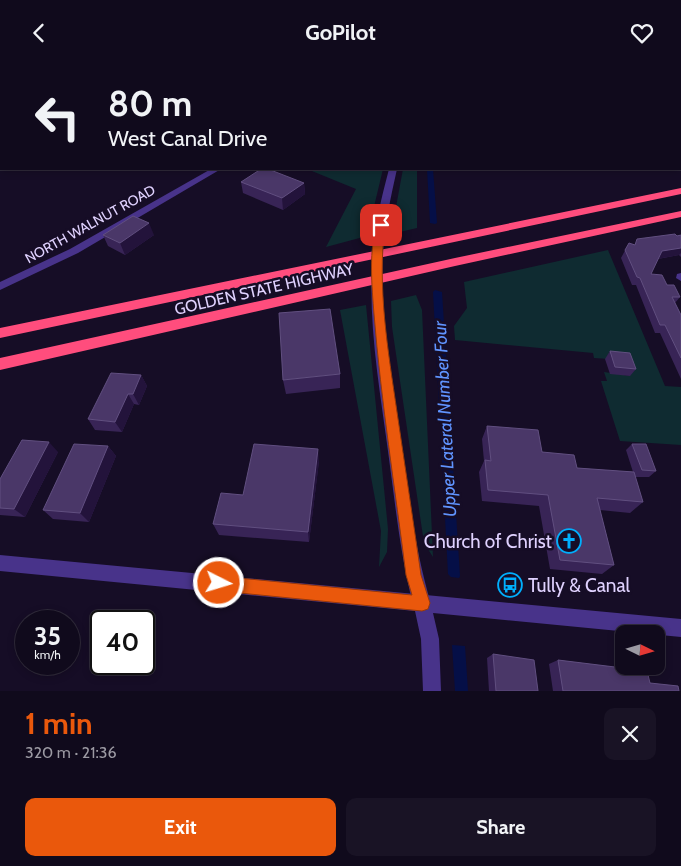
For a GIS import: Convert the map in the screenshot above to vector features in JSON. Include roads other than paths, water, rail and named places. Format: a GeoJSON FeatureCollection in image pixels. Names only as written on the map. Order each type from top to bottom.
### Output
{"type":"FeatureCollection","features":[{"type":"Feature","properties":{"kind":"highway","name":"GOLDEN STATE HIGHWAY"},"geometry":{"type":"LineString","coordinates":[[0,333],[681,191]]}},
{"type":"Feature","properties":{"kind":"highway","name":"GOLDEN STATE HIGHWAY"},"geometry":{"type":"LineString","coordinates":[[0,364],[455,262],[681,214]]}},
{"type":"Feature","properties":{"kind":"street","name":"NORTH WALNUT ROAD"},"geometry":{"type":"LineString","coordinates":[[0,286],[74,251],[215,170]]}},
{"type":"Feature","properties":{"kind":"street"},"geometry":{"type":"LineString","coordinates":[[393,170],[379,235],[377,268],[378,305],[413,575],[422,603],[430,639],[432,691]]}},
{"type":"Feature","properties":{"kind":"street"},"geometry":{"type":"LineString","coordinates":[[0,563],[422,603],[680,631]]}},
{"type":"Feature","properties":{"kind":"water"},"geometry":{"type":"Polygon","coordinates":[[[427,170],[433,170],[437,223],[430,223],[427,170]]]}},
{"type":"Feature","properties":{"kind":"water","name":"Upper Lateral Number Four"},"geometry":{"type":"Polygon","coordinates":[[[435,290],[442,292],[459,578],[451,577],[448,574],[433,292],[435,290]]]}},
{"type":"Feature","properties":{"kind":"water"},"geometry":{"type":"Polygon","coordinates":[[[452,645],[465,646],[468,691],[455,691],[452,645]]]}},
{"type":"Feature","properties":{"kind":"place","name":"Church of Christ"},"geometry":{"type":"Point","coordinates":[569,541]}},
{"type":"Feature","properties":{"kind":"place","name":"Tully & Canal"},"geometry":{"type":"Point","coordinates":[510,585]}}]}
